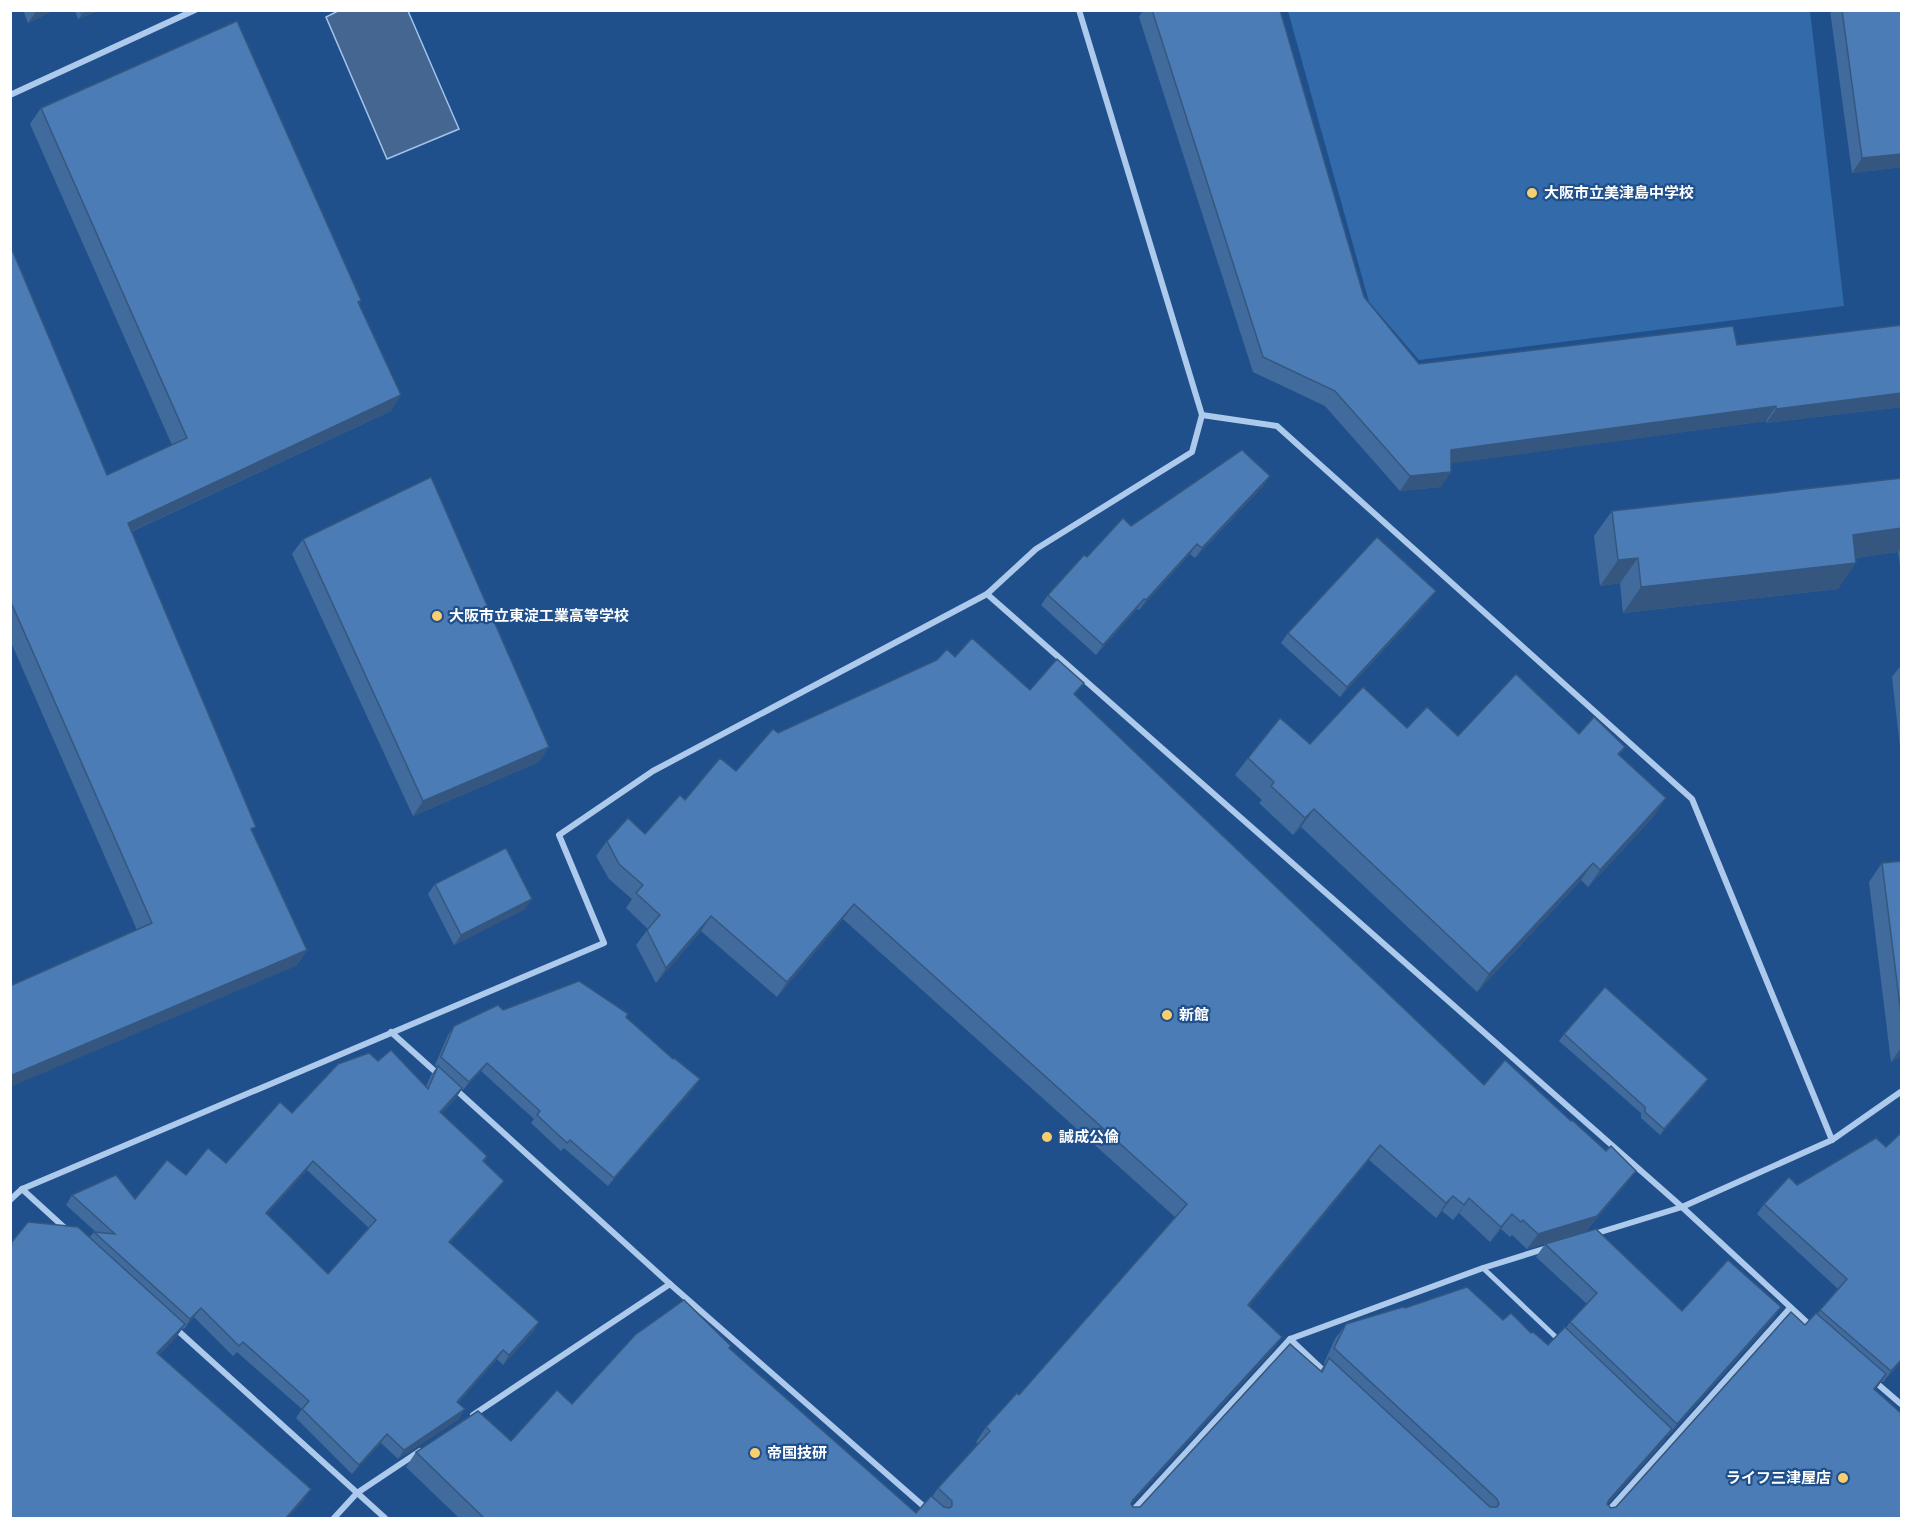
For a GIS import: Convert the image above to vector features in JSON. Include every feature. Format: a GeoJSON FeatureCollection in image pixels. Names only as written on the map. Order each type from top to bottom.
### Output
{"type":"FeatureCollection","features":[{"type":"Feature","properties":{"kind":"street"},"geometry":{"type":"LineString","coordinates":[[10,95],[195,10]]}},
{"type":"Feature","properties":{"kind":"street"},"geometry":{"type":"LineString","coordinates":[[10,1200],[22,1189],[604,943],[559,835],[653,771],[987,594],[1036,549],[1192,452],[1203,415],[1079,10]]}},
{"type":"Feature","properties":{"kind":"street"},"geometry":{"type":"LineString","coordinates":[[1203,415],[1277,426],[1692,799],[1832,1140]]}},
{"type":"Feature","properties":{"kind":"street"},"geometry":{"type":"LineString","coordinates":[[987,594],[1682,1207],[1822,1336]]}},
{"type":"Feature","properties":{"kind":"street"},"geometry":{"type":"LineString","coordinates":[[391,1032],[443,1079]]}},
{"type":"Feature","properties":{"kind":"street"},"geometry":{"type":"LineString","coordinates":[[452,1087],[670,1284],[937,1518]]}},
{"type":"Feature","properties":{"kind":"street"},"geometry":{"type":"LineString","coordinates":[[1582,1238],[1682,1207],[1832,1140],[1902,1091]]}},
{"type":"Feature","properties":{"kind":"street"},"geometry":{"type":"LineString","coordinates":[[22,1189],[75,1237]]}},
{"type":"Feature","properties":{"kind":"street"},"geometry":{"type":"LineString","coordinates":[[1126,1518],[1290,1339],[1483,1268],[1550,1248]]}},
{"type":"Feature","properties":{"kind":"street"},"geometry":{"type":"LineString","coordinates":[[1483,1268],[1567,1347]]}},
{"type":"Feature","properties":{"kind":"street"},"geometry":{"type":"LineString","coordinates":[[464,1421],[670,1284]]}},
{"type":"Feature","properties":{"kind":"street"},"geometry":{"type":"LineString","coordinates":[[1602,1518],[1790,1308]]}},
{"type":"Feature","properties":{"kind":"street"},"geometry":{"type":"LineString","coordinates":[[172,1325],[386,1518]]}},
{"type":"Feature","properties":{"kind":"street"},"geometry":{"type":"LineString","coordinates":[[1290,1339],[1332,1378]]}},
{"type":"Feature","properties":{"kind":"street"},"geometry":{"type":"LineString","coordinates":[[1871,1378],[1902,1405]]}},
{"type":"Feature","properties":{"kind":"street"},"geometry":{"type":"LineString","coordinates":[[1659,1435],[1668,1443]]}},
{"type":"Feature","properties":{"kind":"street"},"geometry":{"type":"LineString","coordinates":[[334,1518],[357,1493],[425,1447]]}},
{"type":"Feature","properties":{"kind":"shaded area"},"geometry":{"type":"Polygon","coordinates":[[[338,11],[408,11],[459,129],[387,159],[326,17],[338,11]]]}},
{"type":"Feature","properties":{"kind":"shaded area"},"geometry":{"type":"Polygon","coordinates":[[[1288,11],[1810,11],[1844,306],[1419,360],[1369,302],[1288,11]]]}},
{"type":"Feature","properties":{"kind":"building"},"geometry":{"type":"Polygon","coordinates":[[[1152,10],[1280,10],[1364,297],[1419,364],[1733,326],[1737,345],[1902,325],[1902,393],[1776,409],[1776,406],[1451,450],[1451,472],[1410,476],[1335,391],[1263,357],[1152,10]]]}},
{"type":"Feature","properties":{"kind":"building"},"geometry":{"type":"Polygon","coordinates":[[[1842,10],[1902,10],[1902,154],[1862,158],[1842,10]]]}},
{"type":"Feature","properties":{"kind":"building"},"geometry":{"type":"Polygon","coordinates":[[[237,21],[361,300],[358,302],[401,395],[128,523],[256,827],[251,829],[307,950],[10,1076],[10,986],[152,923],[10,600],[10,245],[107,475],[187,438],[41,108],[237,21]]]}},
{"type":"Feature","properties":{"kind":"building"},"geometry":{"type":"Polygon","coordinates":[[[1242,450],[1270,476],[1202,548],[1197,544],[1103,645],[1048,595],[1084,555],[1087,557],[1123,518],[1131,526],[1242,450]]]}},
{"type":"Feature","properties":{"kind":"building"},"geometry":{"type":"Polygon","coordinates":[[[431,477],[549,747],[423,801],[303,539],[431,477]]]}},
{"type":"Feature","properties":{"kind":"building"},"geometry":{"type":"Polygon","coordinates":[[[1902,478],[1902,528],[1853,535],[1856,563],[1641,587],[1638,558],[1618,560],[1612,511],[1902,478]]]}},
{"type":"Feature","properties":{"kind":"building"},"geometry":{"type":"Polygon","coordinates":[[[1377,537],[1436,591],[1347,687],[1288,633],[1377,537]]]}},
{"type":"Feature","properties":{"kind":"building"},"geometry":{"type":"Polygon","coordinates":[[[972,638],[1030,690],[1057,659],[1084,683],[1074,694],[1484,1085],[1505,1060],[1606,1151],[1611,1146],[1636,1171],[1597,1216],[1538,1234],[1523,1220],[1521,1222],[1512,1214],[1501,1227],[1469,1198],[1464,1205],[1453,1196],[1446,1203],[1380,1145],[1248,1305],[1282,1337],[1133,1500],[1131,1504],[1133,1507],[1140,1507],[1290,1344],[1322,1372],[1329,1358],[1490,1507],[1497,1507],[1499,1504],[1497,1499],[1334,1348],[1346,1324],[1405,1308],[1467,1287],[1503,1320],[1511,1313],[1531,1333],[1533,1332],[1548,1345],[1565,1327],[1672,1429],[1609,1500],[1607,1504],[1611,1508],[1616,1507],[1791,1312],[1805,1325],[1816,1313],[1886,1374],[1874,1389],[1902,1414],[1902,1518],[484,1518],[416,1452],[478,1411],[511,1441],[557,1390],[572,1404],[635,1335],[684,1300],[731,1346],[729,1348],[916,1513],[931,1496],[944,1507],[949,1508],[952,1506],[952,1501],[938,1488],[990,1431],[986,1427],[1017,1393],[1019,1395],[1187,1204],[854,904],[787,982],[711,916],[666,968],[647,930],[660,915],[636,893],[643,885],[619,864],[607,841],[628,818],[645,834],[680,795],[685,800],[720,758],[736,771],[773,729],[778,733],[937,660],[947,649],[955,657],[972,638]]]}},
{"type":"Feature","properties":{"kind":"building"},"geometry":{"type":"Polygon","coordinates":[[[1516,674],[1579,734],[1594,717],[1625,747],[1618,754],[1666,798],[1600,870],[1593,863],[1489,974],[1314,809],[1305,818],[1271,786],[1274,782],[1248,758],[1280,718],[1310,744],[1363,687],[1407,728],[1427,707],[1458,736],[1516,674]]]}},
{"type":"Feature","properties":{"kind":"building"},"geometry":{"type":"Polygon","coordinates":[[[506,848],[532,899],[461,935],[435,884],[506,848]]]}},
{"type":"Feature","properties":{"kind":"building"},"geometry":{"type":"Polygon","coordinates":[[[1902,861],[1902,1022],[1882,863],[1902,861]]]}},
{"type":"Feature","properties":{"kind":"building"},"geometry":{"type":"Polygon","coordinates":[[[579,981],[628,1014],[626,1017],[673,1059],[700,1079],[614,1178],[570,1140],[567,1143],[537,1115],[540,1111],[487,1063],[469,1082],[441,1057],[454,1026],[498,1005],[503,1010],[579,981]]]}},
{"type":"Feature","properties":{"kind":"building"},"geometry":{"type":"Polygon","coordinates":[[[1605,987],[1708,1079],[1664,1129],[1645,1112],[1645,1107],[1564,1034],[1605,987]]]}},
{"type":"Feature","properties":{"kind":"building"},"geometry":{"type":"Polygon","coordinates":[[[391,1050],[428,1089],[438,1066],[462,1088],[440,1112],[487,1156],[483,1161],[504,1181],[449,1242],[539,1322],[509,1355],[503,1350],[457,1402],[465,1409],[404,1450],[387,1434],[359,1465],[302,1409],[309,1401],[243,1342],[239,1346],[201,1308],[190,1319],[94,1232],[115,1234],[72,1195],[116,1175],[135,1199],[167,1160],[186,1175],[208,1148],[226,1163],[280,1102],[292,1113],[338,1064],[369,1053],[378,1061],[391,1050]],[[313,1161],[266,1213],[328,1274],[376,1220],[313,1161]]]}},
{"type":"Feature","properties":{"kind":"building"},"geometry":{"type":"Polygon","coordinates":[[[1902,1132],[1902,1359],[1891,1371],[1820,1310],[1847,1279],[1764,1204],[1789,1177],[1797,1185],[1876,1138],[1886,1147],[1902,1132]]]}},
{"type":"Feature","properties":{"kind":"building"},"geometry":{"type":"Polygon","coordinates":[[[28,1222],[78,1227],[185,1324],[157,1353],[311,1489],[286,1518],[10,1518],[10,1246],[28,1222]]]}},
{"type":"Feature","properties":{"kind":"building"},"geometry":{"type":"Polygon","coordinates":[[[1596,1229],[1682,1311],[1728,1260],[1781,1307],[1677,1424],[1570,1322],[1597,1293],[1545,1244],[1596,1229]]]}},
{"type":"Feature","properties":{"kind":"place","name":"大阪市立美津島中学校"},"geometry":{"type":"Point","coordinates":[1532,193]}},
{"type":"Feature","properties":{"kind":"place","name":"大阪市立東淀工業高等学校"},"geometry":{"type":"Point","coordinates":[437,616]}},
{"type":"Feature","properties":{"kind":"place","name":"新館"},"geometry":{"type":"Point","coordinates":[1167,1015]}},
{"type":"Feature","properties":{"kind":"place","name":"誠成公倫"},"geometry":{"type":"Point","coordinates":[1047,1137]}},
{"type":"Feature","properties":{"kind":"place","name":"帝国技研"},"geometry":{"type":"Point","coordinates":[755,1453]}},
{"type":"Feature","properties":{"kind":"place","name":"ライフ三津屋店"},"geometry":{"type":"Point","coordinates":[1843,1478]}}]}
